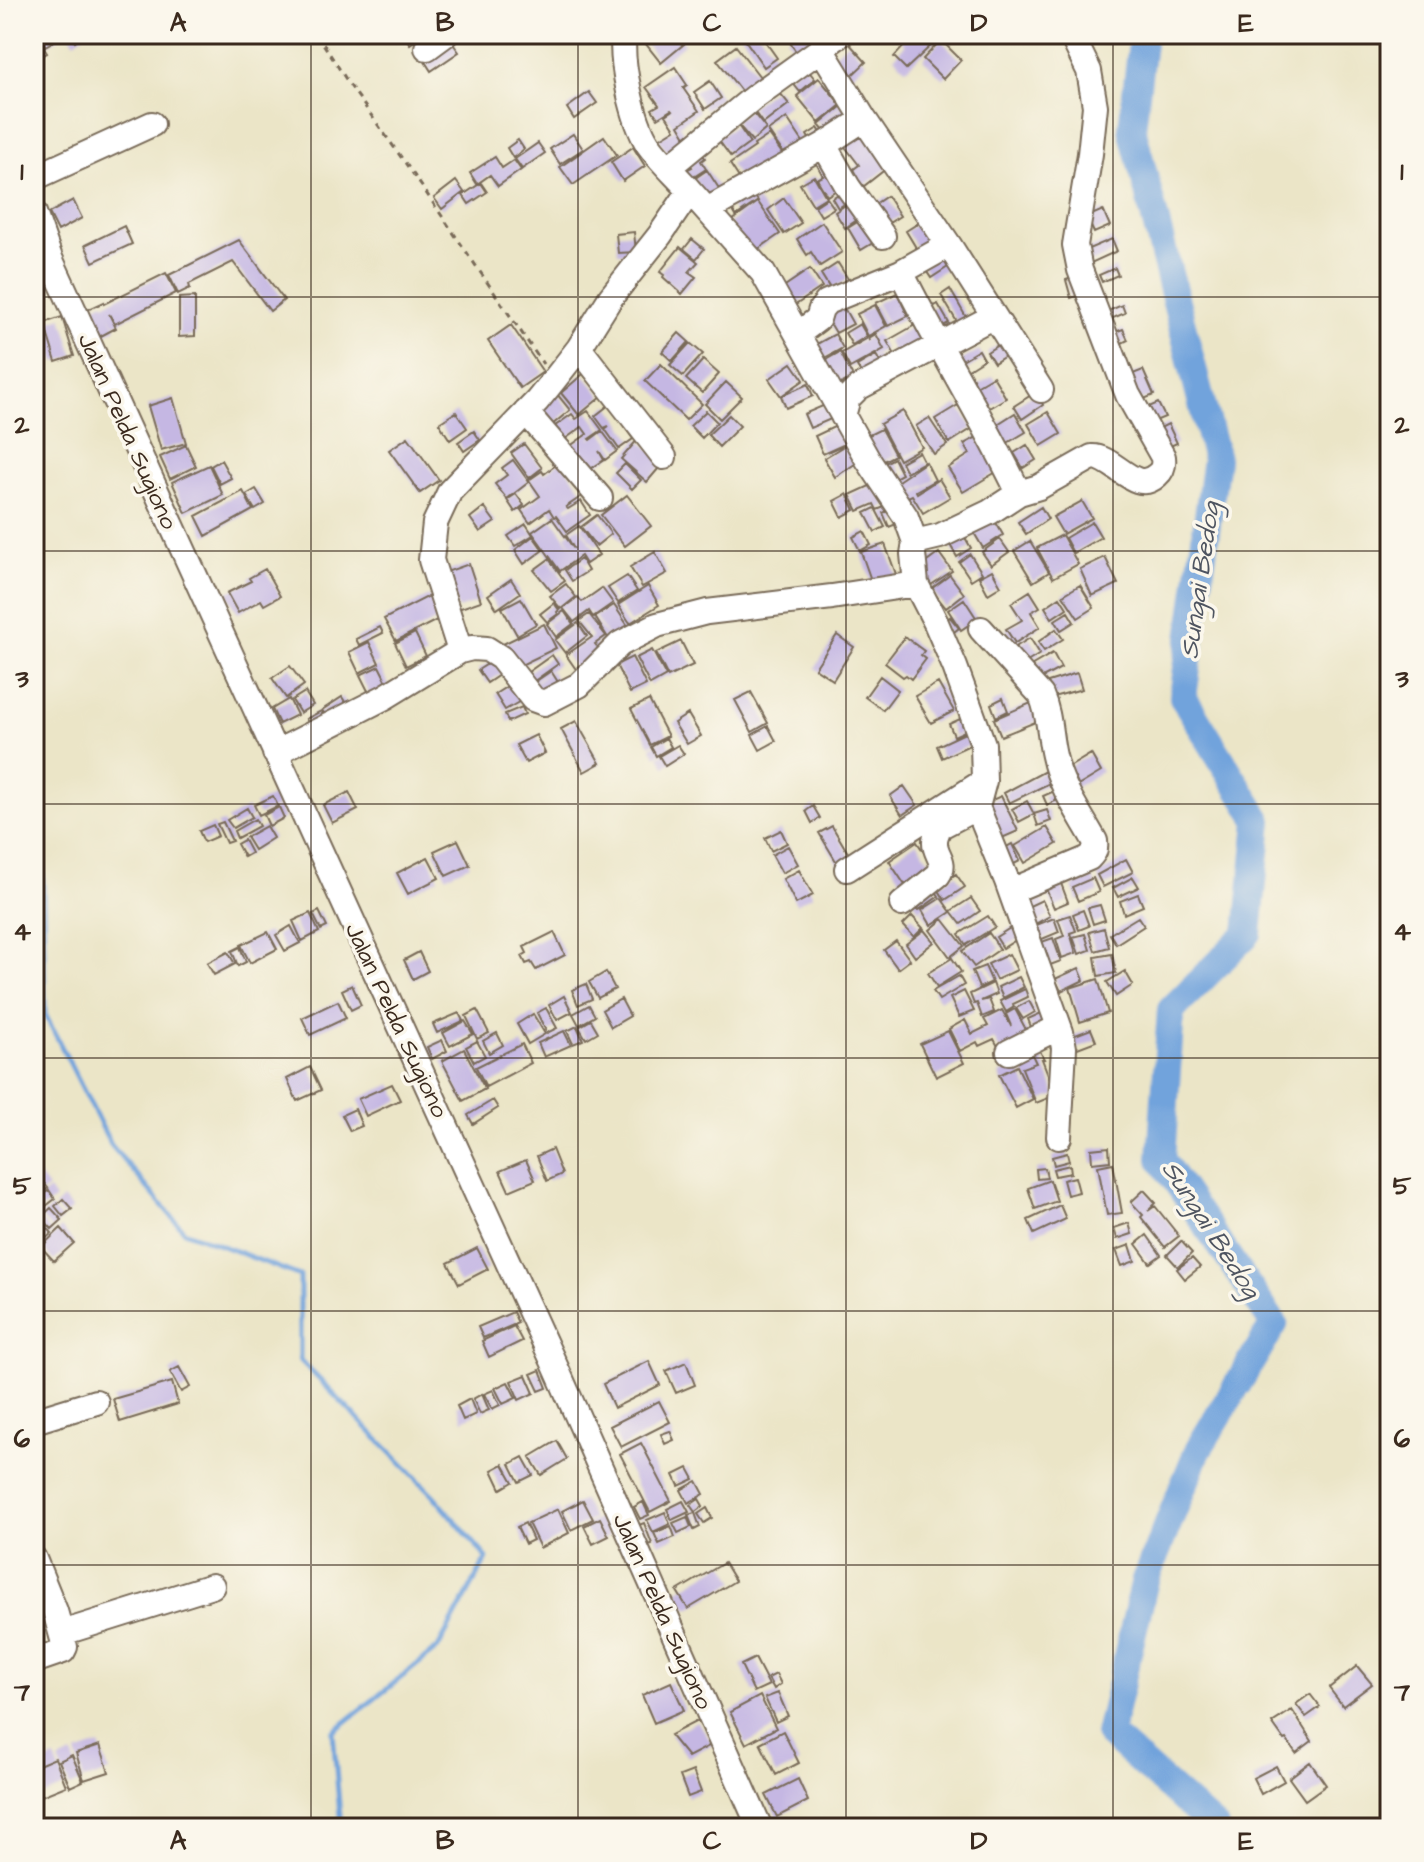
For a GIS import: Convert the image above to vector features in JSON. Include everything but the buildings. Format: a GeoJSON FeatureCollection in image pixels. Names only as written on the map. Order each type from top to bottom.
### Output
{"type":"FeatureCollection","features":[{"type":"Feature","properties":{"kind":"street"},"geometry":{"type":"LineString","coordinates":[[624,34],[622,44],[631,103],[647,143],[763,273],[868,460],[906,517],[915,542],[916,584],[955,667],[983,744],[984,781],[977,807],[1011,891],[1059,1027],[1064,1048],[1059,1137]]}},
{"type":"Feature","properties":{"kind":"street"},"geometry":{"type":"LineString","coordinates":[[669,167],[753,98],[841,34]]}},
{"type":"Feature","properties":{"kind":"street"},"geometry":{"type":"LineString","coordinates":[[915,542],[940,536],[990,512],[1019,493],[1039,487],[1092,457],[1107,460],[1121,472],[1146,481],[1160,473],[1164,465],[1163,457],[1128,395],[1080,270],[1075,245],[1095,106],[1089,71],[1071,34]]}},
{"type":"Feature","properties":{"kind":"street"},"geometry":{"type":"LineString","coordinates":[[821,49],[1041,390]]}},
{"type":"Feature","properties":{"kind":"street"},"geometry":{"type":"LineString","coordinates":[[707,210],[824,145],[864,119]]}},
{"type":"Feature","properties":{"kind":"street"},"geometry":{"type":"LineString","coordinates":[[34,178],[152,124]]}},
{"type":"Feature","properties":{"kind":"street"},"geometry":{"type":"LineString","coordinates":[[824,145],[848,187],[883,236]]}},
{"type":"Feature","properties":{"kind":"street"},"geometry":{"type":"LineString","coordinates":[[460,651],[431,560],[435,523],[450,491],[554,380],[690,191]]}},
{"type":"Feature","properties":{"kind":"street","name":"Jalan Pelda Sugiono"},"geometry":{"type":"LineString","coordinates":[[34,213],[50,258],[553,1361],[760,1828]]}},
{"type":"Feature","properties":{"kind":"street"},"geometry":{"type":"LineString","coordinates":[[798,334],[818,319],[827,302],[901,272],[949,245]]}},
{"type":"Feature","properties":{"kind":"street"},"geometry":{"type":"LineString","coordinates":[[901,272],[1019,493]]}},
{"type":"Feature","properties":{"kind":"street"},"geometry":{"type":"LineString","coordinates":[[843,416],[848,398],[858,388],[994,316]]}},
{"type":"Feature","properties":{"kind":"street"},"geometry":{"type":"LineString","coordinates":[[579,348],[664,457]]}},
{"type":"Feature","properties":{"kind":"street"},"geometry":{"type":"LineString","coordinates":[[526,412],[600,498]]}},
{"type":"Feature","properties":{"kind":"street"},"geometry":{"type":"LineString","coordinates":[[275,753],[385,697],[460,651],[487,649],[501,658],[533,699],[544,703],[579,685],[620,644],[657,625],[707,612],[916,584]]}},
{"type":"Feature","properties":{"kind":"street"},"geometry":{"type":"LineString","coordinates":[[981,629],[1041,695],[1047,707],[1059,775],[1096,847],[1089,858],[1011,891]]}},
{"type":"Feature","properties":{"kind":"street"},"geometry":{"type":"LineString","coordinates":[[847,869],[984,781]]}},
{"type":"Feature","properties":{"kind":"street"},"geometry":{"type":"LineString","coordinates":[[902,904],[942,870],[934,845],[939,827],[977,807]]}},
{"type":"Feature","properties":{"kind":"street"},"geometry":{"type":"LineString","coordinates":[[1009,1052],[1059,1027]]}},
{"type":"Feature","properties":{"kind":"street"},"geometry":{"type":"LineString","coordinates":[[34,1421],[96,1402]]}},
{"type":"Feature","properties":{"kind":"street"},"geometry":{"type":"LineString","coordinates":[[34,1559],[55,1611],[65,1647],[63,1651],[34,1661]]}},
{"type":"Feature","properties":{"kind":"street"},"geometry":{"type":"LineString","coordinates":[[62,1633],[212,1586]]}},
{"type":"Feature","properties":{"kind":"path"},"geometry":{"type":"LineString","coordinates":[[317,34],[554,380]]}},
{"type":"Feature","properties":{"kind":"waterway","name":"Sungai Bedog"},"geometry":{"type":"LineString","coordinates":[[1143,34],[1132,128],[1216,459],[1183,697],[1259,821],[1248,933],[1171,1010],[1161,1159],[1274,1324],[1199,1448],[1145,1580],[1109,1734],[1215,1828]]}},
{"type":"Feature","properties":{"kind":"waterway"},"geometry":{"type":"LineString","coordinates":[[34,768],[41,787],[45,1014],[111,1145],[184,1231],[300,1276],[300,1360],[433,1495],[487,1558],[438,1648],[333,1732],[341,1828]]}}]}
